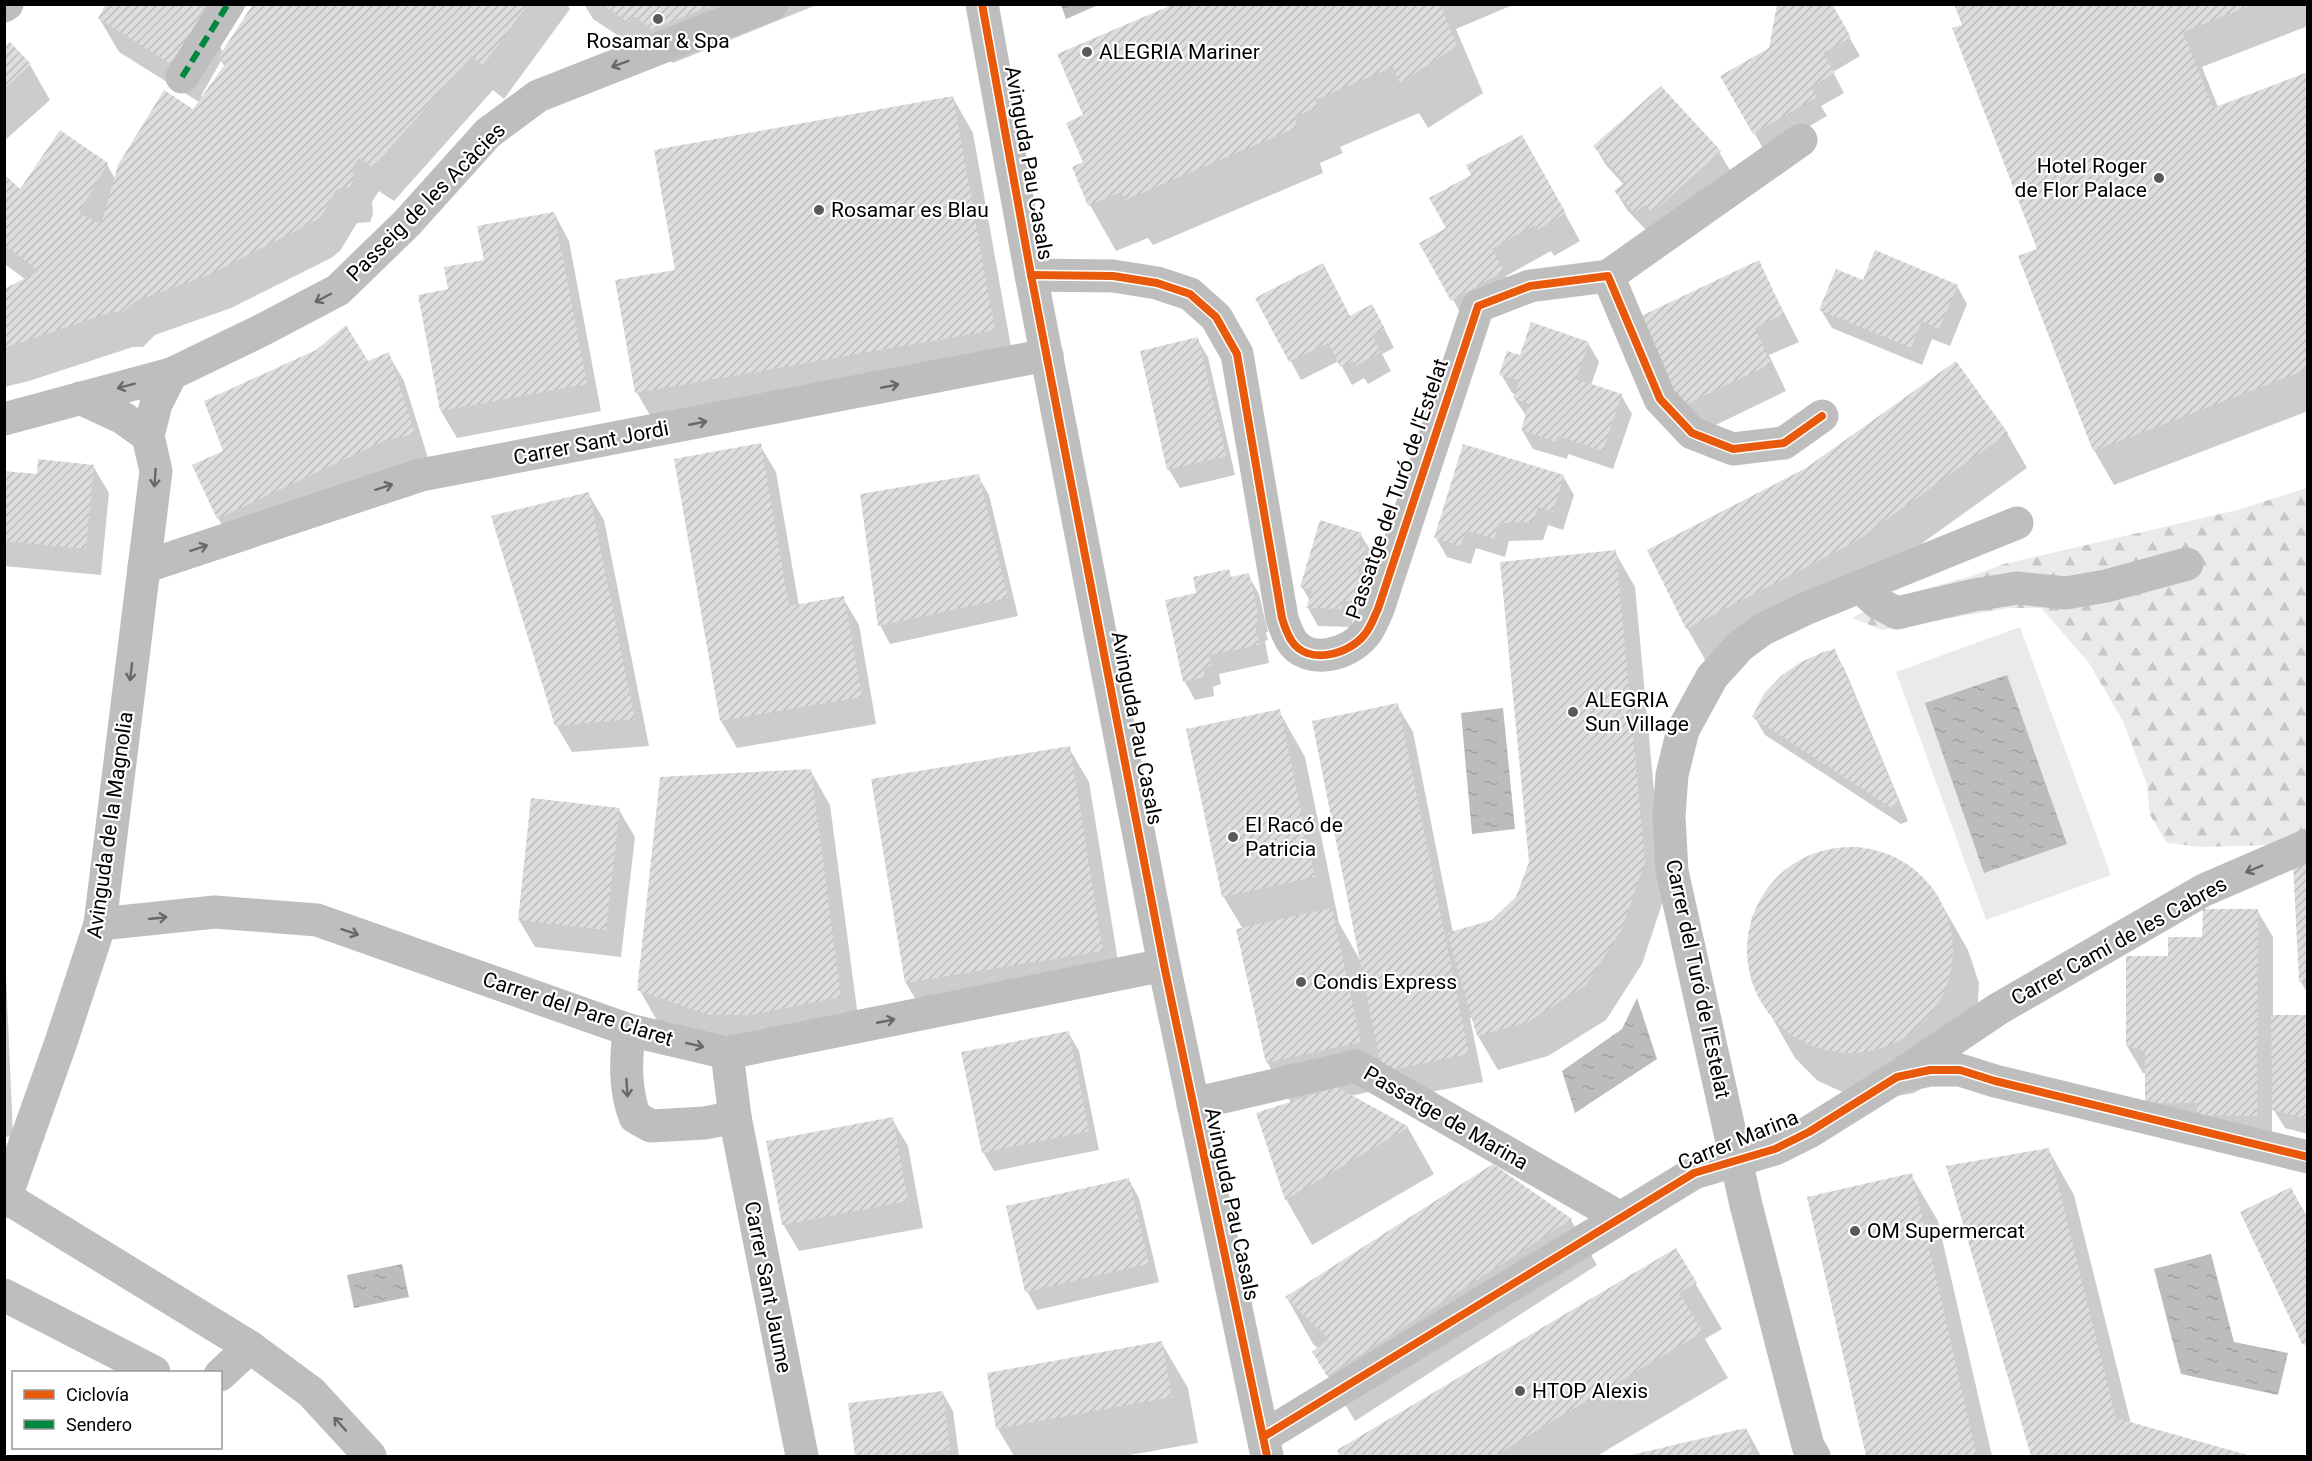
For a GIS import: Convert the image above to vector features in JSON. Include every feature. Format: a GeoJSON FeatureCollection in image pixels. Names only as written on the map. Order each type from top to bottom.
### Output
{"type":"FeatureCollection","features":[{"type":"Feature","properties":{"kind":"street"},"geometry":{"type":"LineString","coordinates":[[182,77],[228,4]]}},
{"type":"Feature","properties":{"kind":"street","name":"Passeig de les Acàcies"},"geometry":{"type":"LineString","coordinates":[[4,419],[171,374],[338,290],[407,223],[488,133],[538,96],[772,4]]}},
{"type":"Feature","properties":{"kind":"street","name":"Avinguda Pau Casals"},"geometry":{"type":"LineString","coordinates":[[982,4],[1031,275],[1164,965],[1265,1447]]}},
{"type":"Feature","properties":{"kind":"street"},"geometry":{"type":"LineString","coordinates":[[1802,140],[1608,276],[1660,399],[1692,433],[1733,449],[1784,443],[1822,416]]}},
{"type":"Feature","properties":{"kind":"street","name":"Passatge del Turó de l'Estelat"},"geometry":{"type":"LineString","coordinates":[[1031,275],[1113,276],[1157,283],[1190,294],[1216,317],[1237,354],[1281,618],[1291,641],[1307,654],[1323,655],[1343,652],[1365,635],[1378,609],[1478,306],[1530,286],[1608,276]]}},
{"type":"Feature","properties":{"kind":"street","name":"Carrer Sant Jordi"},"geometry":{"type":"LineString","coordinates":[[144,567],[421,475],[1047,355]]}},
{"type":"Feature","properties":{"kind":"street","name":"Avinguda de la Magnolia"},"geometry":{"type":"LineString","coordinates":[[6,1200],[100,924],[156,471],[148,436],[156,404],[171,374]]}},
{"type":"Feature","properties":{"kind":"street"},"geometry":{"type":"LineString","coordinates":[[80,398],[123,418],[148,436]]}},
{"type":"Feature","properties":{"kind":"street","name":"Carrer del Turó de l'Estelat"},"geometry":{"type":"LineString","coordinates":[[1810,1453],[1735,1160],[1672,871],[1669,816],[1672,775],[1683,730],[1712,677],[1740,646],[1763,629],[1859,586],[2017,524]]}},
{"type":"Feature","properties":{"kind":"street"},"geometry":{"type":"LineString","coordinates":[[1859,586],[1878,603],[1897,613],[1974,595],[2017,588],[2066,593],[2106,586],[2187,564]]}},
{"type":"Feature","properties":{"kind":"street","name":"Carrer Camí de les Cabres"},"geometry":{"type":"LineString","coordinates":[[1897,1077],[1998,1009],[2204,890],[2307,845]]}},
{"type":"Feature","properties":{"kind":"street","name":"Carrer del Pare Claret"},"geometry":{"type":"LineString","coordinates":[[100,924],[215,912],[317,920],[628,1030],[727,1053],[1164,965]]}},
{"type":"Feature","properties":{"kind":"street","name":"Carrer Camí de les Cabres"},"geometry":{"type":"LineString","coordinates":[[1995,1081],[1980,1068],[1976,1059],[1977,1041],[1998,1009]]}},
{"type":"Feature","properties":{"kind":"street"},"geometry":{"type":"LineString","coordinates":[[628,1030],[627,1097],[635,1117],[651,1126],[705,1123],[735,1117]]}},
{"type":"Feature","properties":{"kind":"street","name":"Carrer Sant Jaume"},"geometry":{"type":"LineString","coordinates":[[727,1053],[735,1117],[802,1456]]}},
{"type":"Feature","properties":{"kind":"street","name":"Passatge de Marina"},"geometry":{"type":"LineString","coordinates":[[1193,1104],[1356,1066],[1619,1217]]}},
{"type":"Feature","properties":{"kind":"street","name":"Carrer Marina"},"geometry":{"type":"LineString","coordinates":[[1265,1447],[1619,1217],[1694,1173],[1775,1149],[1809,1132],[1897,1077],[1930,1070],[1960,1070],[1995,1081],[2307,1157]]}},
{"type":"Feature","properties":{"kind":"street"},"geometry":{"type":"LineString","coordinates":[[6,1200],[250,1347],[311,1392],[370,1456]]}},
{"type":"Feature","properties":{"kind":"street"},"geometry":{"type":"LineString","coordinates":[[4,1295],[152,1371]]}},
{"type":"Feature","properties":{"kind":"street"},"geometry":{"type":"LineString","coordinates":[[222,1373],[250,1347]]}},
{"type":"Feature","properties":{"kind":"green space"},"geometry":{"type":"Polygon","coordinates":[[[2307,488],[2307,831],[2269,845],[2201,847],[2167,843],[2150,815],[2147,785],[2123,721],[2089,663],[2041,608],[2009,608],[1882,630],[1852,618],[1884,600],[1972,576],[2004,564],[2237,510],[2307,488]]]}},
{"type":"Feature","properties":{"kind":"green space"},"geometry":{"type":"Polygon","coordinates":[[[2020,627],[2111,875],[1986,920],[1896,672],[2020,627]]]}},
{"type":"Feature","properties":{"kind":"water"},"geometry":{"type":"Polygon","coordinates":[[[1061,5],[1098,5],[1066,19],[1061,5]]]}},
{"type":"Feature","properties":{"kind":"water"},"geometry":{"type":"Polygon","coordinates":[[[2007,675],[2067,844],[1984,873],[1925,703],[2007,675]]]}},
{"type":"Feature","properties":{"kind":"water"},"geometry":{"type":"Polygon","coordinates":[[[1503,708],[1515,829],[1472,834],[1461,713],[1503,708]]]}},
{"type":"Feature","properties":{"kind":"water"},"geometry":{"type":"Polygon","coordinates":[[[1637,998],[1657,1059],[1575,1113],[1562,1071],[1622,1029],[1637,998]]]}},
{"type":"Feature","properties":{"kind":"water"},"geometry":{"type":"Polygon","coordinates":[[[2211,1254],[2234,1342],[2288,1353],[2278,1395],[2181,1374],[2154,1269],[2211,1254]]]}},
{"type":"Feature","properties":{"kind":"water"},"geometry":{"type":"Polygon","coordinates":[[[402,1264],[409,1297],[354,1308],[347,1275],[402,1264]]]}},
{"type":"Feature","properties":{"kind":"building"},"geometry":{"type":"Polygon","coordinates":[[[106,4],[206,4],[199,15],[206,19],[177,68],[98,18],[106,4]]]}},
{"type":"Feature","properties":{"kind":"building"},"geometry":{"type":"Polygon","coordinates":[[[253,4],[528,4],[483,65],[472,56],[373,167],[359,158],[353,167],[354,178],[350,187],[337,189],[321,217],[211,274],[136,301],[123,312],[112,312],[4,348],[4,289],[39,271],[4,245],[4,174],[20,189],[60,130],[108,163],[79,213],[101,224],[118,165],[164,90],[193,109],[226,63],[218,58],[253,4]]]}},
{"type":"Feature","properties":{"kind":"building","name":"Rosamar & Spa"},"geometry":{"type":"Polygon","coordinates":[[[601,4],[713,5],[652,29],[633,15],[629,23],[601,4]]]}},
{"type":"Feature","properties":{"kind":"building"},"geometry":{"type":"Polygon","coordinates":[[[1174,4],[1440,4],[1457,46],[1400,83],[1393,67],[1315,100],[1318,107],[1294,117],[1298,127],[1125,200],[1121,192],[1088,206],[1072,167],[1083,162],[1066,123],[1083,115],[1057,54],[1174,4]]]}},
{"type":"Feature","properties":{"kind":"building"},"geometry":{"type":"Polygon","coordinates":[[[1777,4],[1832,4],[1851,37],[1823,53],[1835,73],[1811,87],[1817,97],[1753,134],[1720,76],[1769,48],[1777,4]]]}},
{"type":"Feature","properties":{"kind":"building","name":"Hotel Roger de Flor Palace"},"geometry":{"type":"Polygon","coordinates":[[[1954,4],[2254,4],[2183,32],[2213,108],[2308,72],[2308,369],[2093,451],[2018,256],[2037,249],[1952,28],[1962,25],[1954,4]]]}},
{"type":"Feature","properties":{"kind":"building"},"geometry":{"type":"Polygon","coordinates":[[[10,42],[31,64],[4,89],[4,47],[10,42]]]}},
{"type":"Feature","properties":{"kind":"building"},"geometry":{"type":"Polygon","coordinates":[[[1661,86],[1721,151],[1652,213],[1645,205],[1635,213],[1614,191],[1625,182],[1593,146],[1661,86]]]}},
{"type":"Feature","properties":{"kind":"building","name":"Rosamar es Blau"},"geometry":{"type":"Polygon","coordinates":[[[953,96],[995,330],[635,393],[615,280],[675,270],[654,150],[953,96]]]}},
{"type":"Feature","properties":{"kind":"building"},"geometry":{"type":"Polygon","coordinates":[[[1522,135],[1566,213],[1537,230],[1535,225],[1492,249],[1504,271],[1451,301],[1419,243],[1446,228],[1429,198],[1471,175],[1466,165],[1522,135]]]}},
{"type":"Feature","properties":{"kind":"building"},"geometry":{"type":"Polygon","coordinates":[[[554,212],[587,384],[440,411],[418,295],[448,289],[444,267],[484,260],[477,226],[554,212]]]}},
{"type":"Feature","properties":{"kind":"building"},"geometry":{"type":"Polygon","coordinates":[[[1875,250],[1958,285],[1939,329],[1922,321],[1911,348],[1819,310],[1836,269],[1863,280],[1875,250]]]}},
{"type":"Feature","properties":{"kind":"building"},"geometry":{"type":"Polygon","coordinates":[[[1759,260],[1784,314],[1755,328],[1771,364],[1682,406],[1639,317],[1759,260]]]}},
{"type":"Feature","properties":{"kind":"building"},"geometry":{"type":"Polygon","coordinates":[[[1323,263],[1350,316],[1372,304],[1385,329],[1372,335],[1381,352],[1356,366],[1353,361],[1340,367],[1328,343],[1289,362],[1255,298],[1323,263]]]}},
{"type":"Feature","properties":{"kind":"building"},"geometry":{"type":"Polygon","coordinates":[[[1531,322],[1589,342],[1576,379],[1622,394],[1603,451],[1558,436],[1556,442],[1521,430],[1529,404],[1513,398],[1519,381],[1499,375],[1507,351],[1520,355],[1531,322]]]}},
{"type":"Feature","properties":{"kind":"building"},"geometry":{"type":"Polygon","coordinates":[[[346,325],[368,361],[389,352],[415,434],[386,440],[217,519],[192,465],[223,451],[204,401],[316,350],[346,325]]]}},
{"type":"Feature","properties":{"kind":"building"},"geometry":{"type":"Polygon","coordinates":[[[1198,337],[1226,456],[1167,470],[1140,351],[1198,337]]]}},
{"type":"Feature","properties":{"kind":"building"},"geometry":{"type":"Polygon","coordinates":[[[1956,361],[2008,433],[1855,542],[1686,629],[1647,550],[1806,468],[1956,361]]]}},
{"type":"Feature","properties":{"kind":"building"},"geometry":{"type":"Polygon","coordinates":[[[761,443],[789,606],[844,596],[862,697],[720,721],[674,459],[761,443]]]}},
{"type":"Feature","properties":{"kind":"building"},"geometry":{"type":"Polygon","coordinates":[[[1463,444],[1564,475],[1553,512],[1538,507],[1533,522],[1499,523],[1494,539],[1466,530],[1461,546],[1434,538],[1463,444]]]}},
{"type":"Feature","properties":{"kind":"building"},"geometry":{"type":"Polygon","coordinates":[[[38,459],[94,465],[86,549],[4,541],[4,471],[37,474],[38,459]]]}},
{"type":"Feature","properties":{"kind":"building"},"geometry":{"type":"Polygon","coordinates":[[[979,474],[1008,598],[878,626],[860,494],[979,474]]]}},
{"type":"Feature","properties":{"kind":"building"},"geometry":{"type":"Polygon","coordinates":[[[589,492],[635,719],[555,726],[491,516],[589,492]]]}},
{"type":"Feature","properties":{"kind":"building"},"geometry":{"type":"Polygon","coordinates":[[[1320,520],[1362,533],[1359,546],[1366,547],[1358,573],[1368,575],[1359,604],[1343,600],[1341,609],[1306,608],[1312,591],[1300,587],[1320,520]]]}},
{"type":"Feature","properties":{"kind":"building","name":"ALEGRIA Sun Village"},"geometry":{"type":"Polygon","coordinates":[[[1616,550],[1645,862],[1622,929],[1586,985],[1528,1022],[1477,1036],[1447,933],[1492,920],[1516,897],[1529,862],[1500,562],[1616,550]]]}},
{"type":"Feature","properties":{"kind":"building"},"geometry":{"type":"Polygon","coordinates":[[[1229,569],[1231,577],[1249,573],[1258,613],[1256,614],[1258,622],[1255,622],[1259,645],[1209,655],[1212,666],[1203,668],[1205,677],[1183,682],[1165,600],[1196,593],[1193,577],[1229,569]]]}},
{"type":"Feature","properties":{"kind":"building"},"geometry":{"type":"Polygon","coordinates":[[[1835,649],[1899,802],[1890,807],[1752,717],[1764,694],[1781,676],[1801,662],[1835,649]]]}},
{"type":"Feature","properties":{"kind":"building"},"geometry":{"type":"Polygon","coordinates":[[[1398,703],[1469,1054],[1382,1072],[1312,721],[1398,703]]]}},
{"type":"Feature","properties":{"kind":"building"},"geometry":{"type":"Polygon","coordinates":[[[1280,709],[1315,877],[1222,897],[1186,729],[1280,709]]]}},
{"type":"Feature","properties":{"kind":"building"},"geometry":{"type":"Polygon","coordinates":[[[1070,746],[1103,951],[905,983],[871,779],[1070,746]]]}},
{"type":"Feature","properties":{"kind":"building"},"geometry":{"type":"Polygon","coordinates":[[[811,769],[841,997],[751,1015],[708,1015],[637,990],[660,777],[811,769]]]}},
{"type":"Feature","properties":{"kind":"building"},"geometry":{"type":"Polygon","coordinates":[[[531,798],[620,808],[606,930],[518,920],[531,798]]]}},
{"type":"Feature","properties":{"kind":"building"},"geometry":{"type":"Polygon","coordinates":[[[1840,847],[1860,847],[1880,851],[1899,859],[1923,877],[1936,893],[1945,910],[1953,940],[1949,980],[1945,990],[1936,1007],[1923,1023],[1899,1041],[1880,1049],[1860,1053],[1840,1053],[1820,1049],[1801,1041],[1785,1030],[1770,1015],[1759,999],[1751,980],[1747,960],[1747,940],[1751,920],[1759,901],[1770,885],[1785,870],[1801,859],[1820,851],[1840,847]]]}},
{"type":"Feature","properties":{"kind":"building"},"geometry":{"type":"Polygon","coordinates":[[[2308,862],[2308,982],[2299,982],[2293,863],[2308,862]]]}},
{"type":"Feature","properties":{"kind":"building"},"geometry":{"type":"Polygon","coordinates":[[[1332,908],[1361,1042],[1266,1063],[1236,929],[1332,908]]]}},
{"type":"Feature","properties":{"kind":"building"},"geometry":{"type":"Polygon","coordinates":[[[2203,909],[2258,909],[2257,1116],[2197,1115],[2197,1103],[2145,1103],[2145,1051],[2126,1046],[2126,956],[2168,956],[2168,937],[2202,937],[2203,909]]]}},
{"type":"Feature","properties":{"kind":"building"},"geometry":{"type":"Polygon","coordinates":[[[2271,1015],[2308,1015],[2308,1119],[2272,1110],[2271,1015]]]}},
{"type":"Feature","properties":{"kind":"building"},"geometry":{"type":"Polygon","coordinates":[[[1069,1031],[1089,1131],[982,1153],[961,1052],[1069,1031]]]}},
{"type":"Feature","properties":{"kind":"building"},"geometry":{"type":"Polygon","coordinates":[[[1337,1087],[1409,1127],[1285,1200],[1256,1113],[1337,1087]]]}},
{"type":"Feature","properties":{"kind":"building"},"geometry":{"type":"Polygon","coordinates":[[[893,1117],[908,1201],[782,1225],[766,1141],[893,1117]]]}},
{"type":"Feature","properties":{"kind":"building"},"geometry":{"type":"Polygon","coordinates":[[[2049,1148],[2116,1418],[2251,1456],[2031,1456],[1946,1166],[2049,1148]]]}},
{"type":"Feature","properties":{"kind":"building"},"geometry":{"type":"Polygon","coordinates":[[[1493,1164],[1572,1219],[1327,1376],[1312,1352],[1329,1339],[1285,1297],[1493,1164]]]}},
{"type":"Feature","properties":{"kind":"building"},"geometry":{"type":"Polygon","coordinates":[[[1912,1173],[1977,1456],[1866,1456],[1807,1197],[1912,1173]]]}},
{"type":"Feature","properties":{"kind":"building"},"geometry":{"type":"Polygon","coordinates":[[[1129,1178],[1149,1264],[1025,1292],[1006,1206],[1129,1178]]]}},
{"type":"Feature","properties":{"kind":"building"},"geometry":{"type":"Polygon","coordinates":[[[2291,1187],[2308,1221],[2308,1344],[2302,1344],[2240,1212],[2291,1187]]]}},
{"type":"Feature","properties":{"kind":"building","name":"HTOP Alexis"},"geometry":{"type":"Polygon","coordinates":[[[1676,1248],[1697,1283],[1679,1293],[1703,1332],[1494,1456],[1340,1456],[1337,1450],[1676,1248]]]}},
{"type":"Feature","properties":{"kind":"building"},"geometry":{"type":"Polygon","coordinates":[[[1162,1341],[1172,1397],[996,1429],[987,1373],[1162,1341]]]}},
{"type":"Feature","properties":{"kind":"building"},"geometry":{"type":"Polygon","coordinates":[[[943,1391],[950,1450],[897,1456],[855,1456],[848,1403],[943,1391]]]}},
{"type":"Feature","properties":{"kind":"building"},"geometry":{"type":"Polygon","coordinates":[[[1746,1428],[1753,1456],[1627,1456],[1746,1428]]]}},
{"type":"Feature","properties":{"kind":"marked path"},"geometry":{"type":"LineString","coordinates":[[182,77],[228,4]]}},
{"type":"Feature","properties":{"kind":"cycle path"},"geometry":{"type":"LineString","coordinates":[[982,4],[1031,275],[1164,965],[1267,1456]]}},
{"type":"Feature","properties":{"kind":"cycle path"},"geometry":{"type":"LineString","coordinates":[[1031,275],[1113,276],[1157,283],[1190,294],[1216,317],[1237,354],[1283,621],[1291,640],[1298,648],[1317,655],[1339,652],[1358,641],[1369,628],[1378,609],[1478,306],[1530,286],[1608,276],[1660,399],[1692,433],[1733,449],[1784,443],[1822,416]]}},
{"type":"Feature","properties":{"kind":"cycle path"},"geometry":{"type":"LineString","coordinates":[[1263,1437],[1694,1173],[1775,1149],[1809,1132],[1897,1077],[1930,1070],[1960,1070],[1995,1081],[2308,1157]]}},
{"type":"Feature","properties":{"kind":"place","name":"Rosamar & Spa"},"geometry":{"type":"Point","coordinates":[658,19]}},
{"type":"Feature","properties":{"kind":"place","name":"ALEGRIA Mariner"},"geometry":{"type":"Point","coordinates":[1087,52]}},
{"type":"Feature","properties":{"kind":"place","name":"Hotel Roger de Flor Palace"},"geometry":{"type":"Point","coordinates":[2159,178]}},
{"type":"Feature","properties":{"kind":"place","name":"Rosamar es Blau"},"geometry":{"type":"Point","coordinates":[819,210]}},
{"type":"Feature","properties":{"kind":"place","name":"ALEGRIA Sun Village"},"geometry":{"type":"Point","coordinates":[1573,712]}},
{"type":"Feature","properties":{"kind":"place","name":"El Racó de Patricia"},"geometry":{"type":"Point","coordinates":[1233,837]}},
{"type":"Feature","properties":{"kind":"place","name":"Condis Express"},"geometry":{"type":"Point","coordinates":[1301,982]}},
{"type":"Feature","properties":{"kind":"place","name":"OM Supermercat"},"geometry":{"type":"Point","coordinates":[1855,1231]}},
{"type":"Feature","properties":{"kind":"place","name":"HTOP Alexis"},"geometry":{"type":"Point","coordinates":[1520,1391]}}]}
